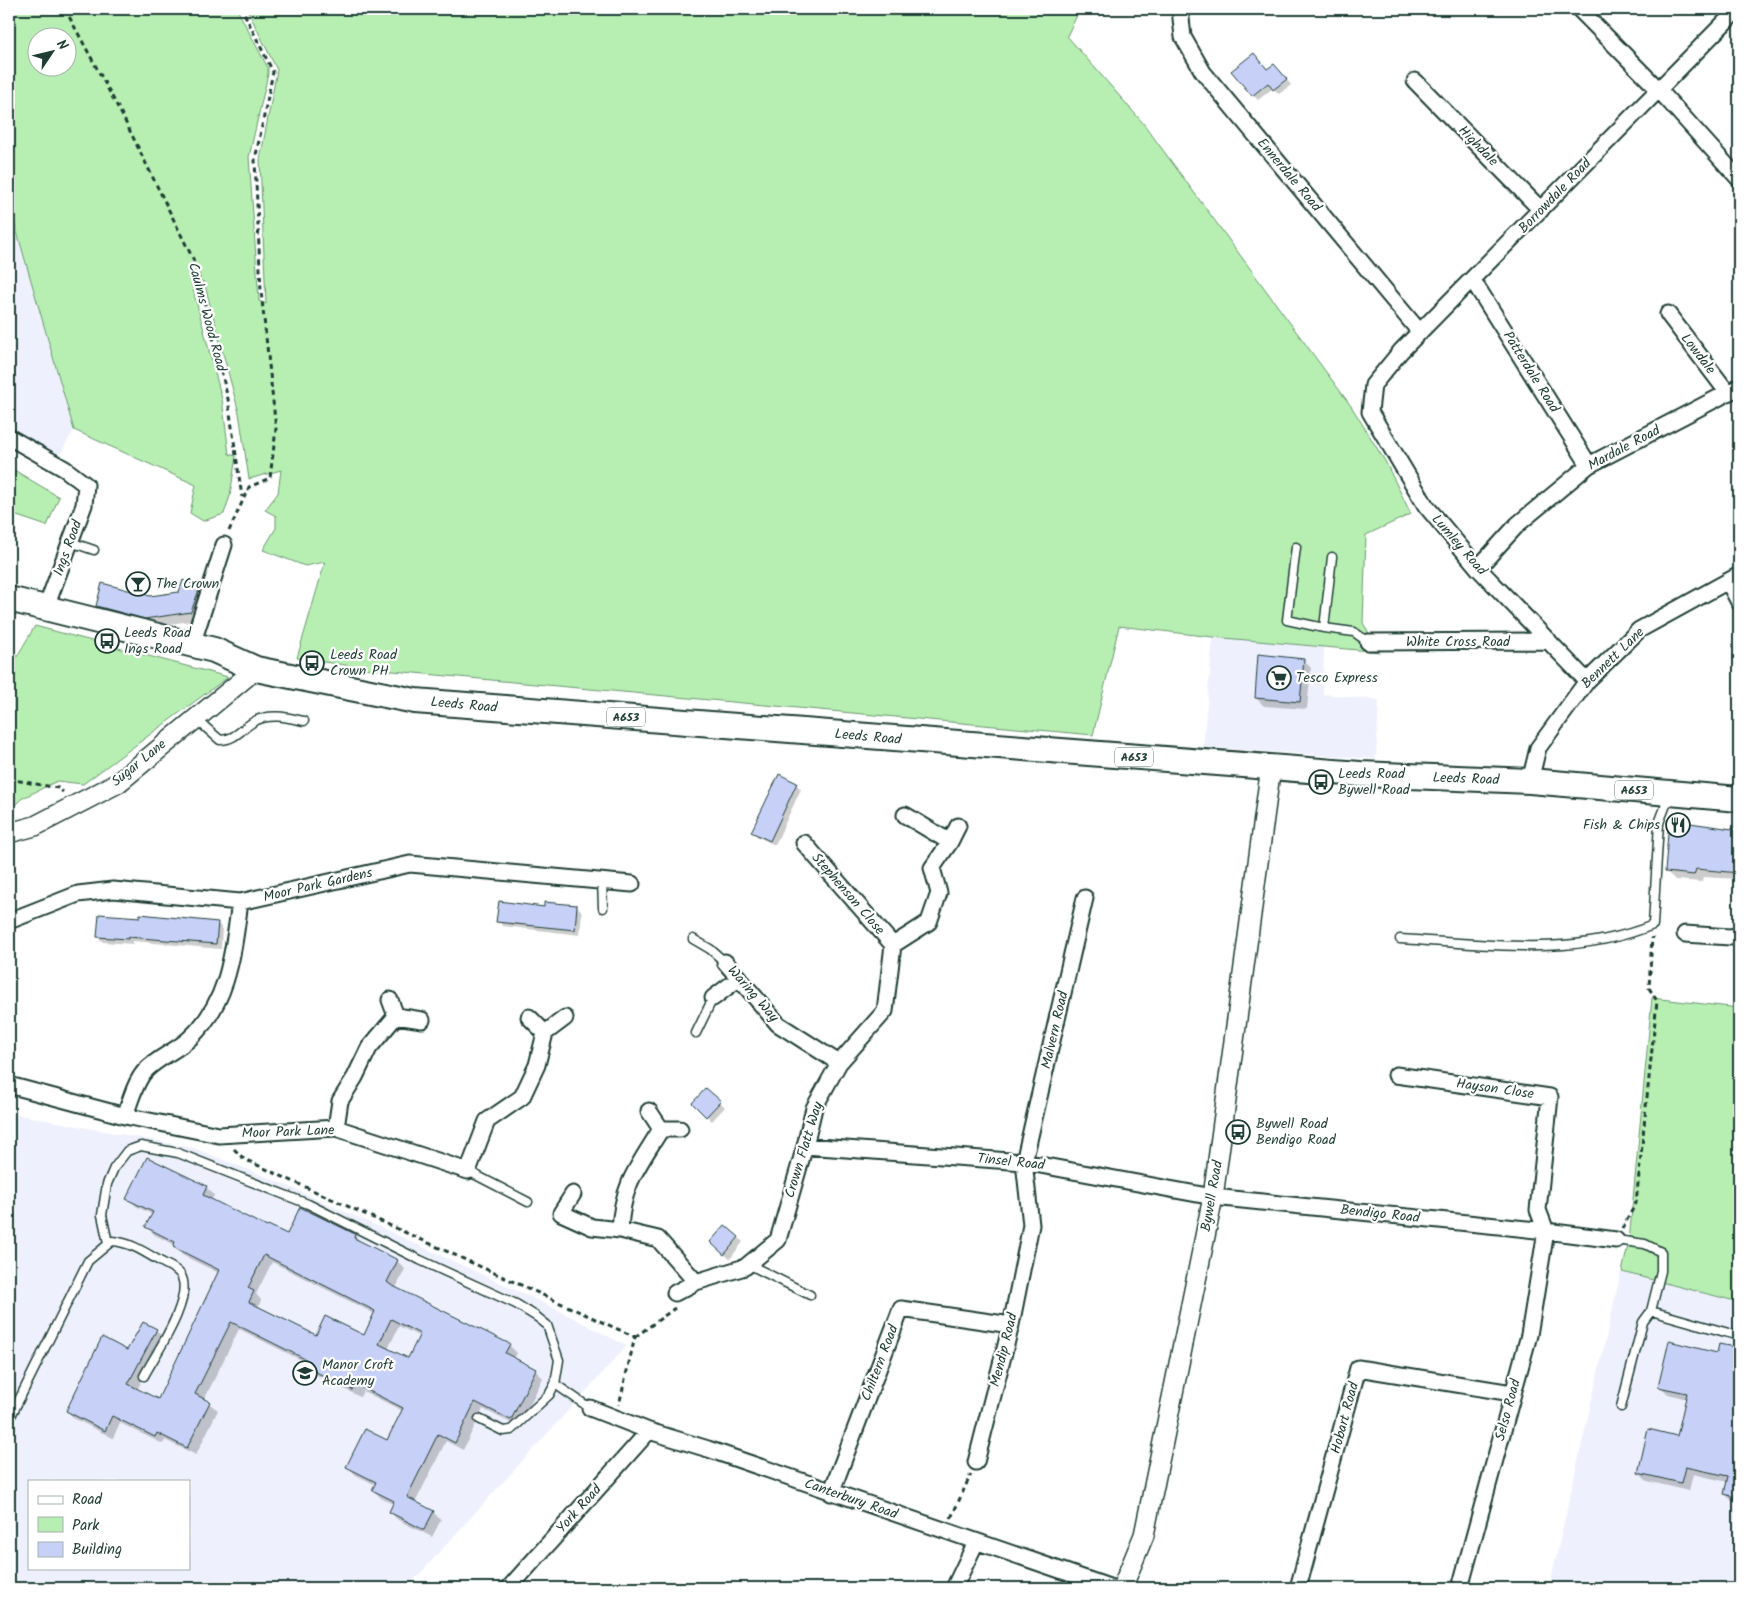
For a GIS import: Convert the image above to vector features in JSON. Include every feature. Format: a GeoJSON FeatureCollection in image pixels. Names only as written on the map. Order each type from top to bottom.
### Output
{"type":"FeatureCollection","features":[{"type":"Feature","properties":{"kind":"main road","name":"Leeds Road"},"geometry":{"type":"LineString","coordinates":[[9,599],[45,610],[214,650],[256,669],[415,701],[1360,774],[1530,781],[1739,799]]}},
{"type":"Feature","properties":{"kind":"street","name":"Ennerdale Road"},"geometry":{"type":"LineString","coordinates":[[1180,9],[1183,37],[1203,72],[1419,331]]}},
{"type":"Feature","properties":{"kind":"street"},"geometry":{"type":"LineString","coordinates":[[1579,9],[1658,90],[1739,179]]}},
{"type":"Feature","properties":{"kind":"street","name":"Borrowdale Road"},"geometry":{"type":"LineString","coordinates":[[1372,385],[1419,331],[1541,210],[1738,9]]}},
{"type":"Feature","properties":{"kind":"street","name":"Highdale"},"geometry":{"type":"LineString","coordinates":[[1415,81],[1541,210]]}},
{"type":"Feature","properties":{"kind":"street","name":"Patterdale Road"},"geometry":{"type":"LineString","coordinates":[[1472,279],[1589,465]]}},
{"type":"Feature","properties":{"kind":"street","name":"Lowdale"},"geometry":{"type":"LineString","coordinates":[[1668,314],[1734,390]]}},
{"type":"Feature","properties":{"kind":"street","name":"Lumley Road"},"geometry":{"type":"LineString","coordinates":[[1372,385],[1370,412],[1426,506],[1478,568],[1587,681]]}},
{"type":"Feature","properties":{"kind":"street","name":"Mardale Road"},"geometry":{"type":"LineString","coordinates":[[1478,568],[1518,524],[1589,465],[1734,390]]}},
{"type":"Feature","properties":{"kind":"street","name":"Ings Road"},"geometry":{"type":"LineString","coordinates":[[9,437],[65,469],[86,485],[84,505],[45,610]]}},
{"type":"Feature","properties":{"kind":"street"},"geometry":{"type":"LineString","coordinates":[[192,645],[224,545]]}},
{"type":"Feature","properties":{"kind":"street"},"geometry":{"type":"LineString","coordinates":[[1734,578],[1739,602]]}},
{"type":"Feature","properties":{"kind":"street","name":"Bennett Lane"},"geometry":{"type":"LineString","coordinates":[[1530,781],[1538,748],[1587,681],[1639,630],[1734,578]]}},
{"type":"Feature","properties":{"kind":"street","name":"White Cross Road"},"geometry":{"type":"LineString","coordinates":[[1368,642],[1549,641]]}},
{"type":"Feature","properties":{"kind":"street","name":"Sugar Lane"},"geometry":{"type":"LineString","coordinates":[[9,833],[35,826],[77,802],[118,783],[194,718],[256,669]]}},
{"type":"Feature","properties":{"kind":"street","name":"Bywell Road"},"geometry":{"type":"LineString","coordinates":[[1122,1588],[1144,1535],[1213,1197],[1271,766]]}},
{"type":"Feature","properties":{"kind":"street"},"geometry":{"type":"LineString","coordinates":[[905,815],[950,842]]}},
{"type":"Feature","properties":{"kind":"street"},"geometry":{"type":"LineString","coordinates":[[893,945],[929,922],[939,893],[932,868],[950,842],[958,826]]}},
{"type":"Feature","properties":{"kind":"street","name":"Stephenson Close"},"geometry":{"type":"LineString","coordinates":[[804,844],[893,945]]}},
{"type":"Feature","properties":{"kind":"street","name":"Moor Park Gardens"},"geometry":{"type":"LineString","coordinates":[[9,921],[78,894],[113,890],[240,902],[410,864],[632,884]]}},
{"type":"Feature","properties":{"kind":"street","name":"Malvern Road"},"geometry":{"type":"LineString","coordinates":[[1024,1162],[1085,898]]}},
{"type":"Feature","properties":{"kind":"street"},"geometry":{"type":"LineString","coordinates":[[125,1116],[133,1092],[145,1071],[189,1038],[216,1005],[232,964],[240,902]]}},
{"type":"Feature","properties":{"kind":"street"},"geometry":{"type":"LineString","coordinates":[[1685,934],[1730,937],[1739,935]]}},
{"type":"Feature","properties":{"kind":"street","name":"Crown Flatt Way"},"geometry":{"type":"LineString","coordinates":[[675,1293],[696,1282],[748,1264],[778,1240],[806,1146],[814,1108],[839,1063],[885,1011],[893,945]]}},
{"type":"Feature","properties":{"kind":"street","name":"Waring Way"},"geometry":{"type":"LineString","coordinates":[[725,962],[778,1024],[839,1063]]}},
{"type":"Feature","properties":{"kind":"street"},"geometry":{"type":"LineString","coordinates":[[713,998],[738,979]]}},
{"type":"Feature","properties":{"kind":"street"},"geometry":{"type":"LineString","coordinates":[[390,1000],[396,1016]]}},
{"type":"Feature","properties":{"kind":"street"},"geometry":{"type":"LineString","coordinates":[[396,1016],[422,1020]]}},
{"type":"Feature","properties":{"kind":"street"},"geometry":{"type":"LineString","coordinates":[[336,1128],[340,1101],[355,1077],[369,1048],[396,1016]]}},
{"type":"Feature","properties":{"kind":"street"},"geometry":{"type":"LineString","coordinates":[[529,1017],[545,1033]]}},
{"type":"Feature","properties":{"kind":"street"},"geometry":{"type":"LineString","coordinates":[[468,1172],[486,1121],[522,1097],[537,1065],[545,1033],[565,1018]]}},
{"type":"Feature","properties":{"kind":"street","name":"Hayson Close"},"geometry":{"type":"LineString","coordinates":[[1396,1075],[1550,1097],[1538,1210],[1546,1231]]}},
{"type":"Feature","properties":{"kind":"street","name":"Moor Park Lane"},"geometry":{"type":"LineString","coordinates":[[9,1085],[125,1116],[219,1134],[336,1128],[468,1172]]}},
{"type":"Feature","properties":{"kind":"street"},"geometry":{"type":"LineString","coordinates":[[649,1111],[661,1129]]}},
{"type":"Feature","properties":{"kind":"street"},"geometry":{"type":"LineString","coordinates":[[661,1129],[680,1129]]}},
{"type":"Feature","properties":{"kind":"street"},"geometry":{"type":"LineString","coordinates":[[620,1230],[621,1204],[629,1181],[661,1129]]}},
{"type":"Feature","properties":{"kind":"street","name":"Tinsel Road"},"geometry":{"type":"LineString","coordinates":[[806,1146],[1024,1162],[1213,1197]]}},
{"type":"Feature","properties":{"kind":"street","name":"Mendip Road"},"geometry":{"type":"LineString","coordinates":[[976,1462],[1011,1325],[1031,1225],[1024,1162]]}},
{"type":"Feature","properties":{"kind":"street"},"geometry":{"type":"LineString","coordinates":[[573,1194],[561,1213],[592,1228],[620,1230],[658,1239],[696,1282]]}},
{"type":"Feature","properties":{"kind":"street","name":"Bendigo Road"},"geometry":{"type":"LineString","coordinates":[[1213,1197],[1546,1231],[1616,1240]]}},
{"type":"Feature","properties":{"kind":"street","name":"Selso Road"},"geometry":{"type":"LineString","coordinates":[[1460,1588],[1529,1335],[1546,1231]]}},
{"type":"Feature","properties":{"kind":"street","name":"Chiltern Road"},"geometry":{"type":"LineString","coordinates":[[831,1493],[901,1309],[1011,1325]]}},
{"type":"Feature","properties":{"kind":"street","name":"Hobart Road"},"geometry":{"type":"LineString","coordinates":[[1298,1588],[1358,1368],[1512,1393]]}},
{"type":"Feature","properties":{"kind":"street","name":"Canterbury Road"},"geometry":{"type":"LineString","coordinates":[[590,1408],[649,1431],[708,1449],[831,1493],[1112,1588]]}},
{"type":"Feature","properties":{"kind":"street","name":"York Road"},"geometry":{"type":"LineString","coordinates":[[509,1588],[649,1431]]}},
{"type":"Feature","properties":{"kind":"street"},"geometry":{"type":"LineString","coordinates":[[954,1588],[976,1542]]}},
{"type":"Feature","properties":{"kind":"lane"},"geometry":{"type":"LineString","coordinates":[[70,542],[94,550]]}},
{"type":"Feature","properties":{"kind":"lane"},"geometry":{"type":"LineString","coordinates":[[1296,547],[1287,620],[1354,632],[1368,642]]}},
{"type":"Feature","properties":{"kind":"lane"},"geometry":{"type":"LineString","coordinates":[[1324,628],[1332,557]]}},
{"type":"Feature","properties":{"kind":"lane"},"geometry":{"type":"LineString","coordinates":[[194,718],[220,740],[230,740],[257,720],[268,717],[304,721]]}},
{"type":"Feature","properties":{"kind":"lane"},"geometry":{"type":"LineString","coordinates":[[1400,939],[1543,948],[1614,939],[1653,925],[1659,823],[1670,793]]}},
{"type":"Feature","properties":{"kind":"lane"},"geometry":{"type":"LineString","coordinates":[[602,881],[603,908]]}},
{"type":"Feature","properties":{"kind":"lane","name":"Waring Way"},"geometry":{"type":"LineString","coordinates":[[693,940],[710,949],[725,962]]}},
{"type":"Feature","properties":{"kind":"lane"},"geometry":{"type":"LineString","coordinates":[[696,1034],[713,998]]}},
{"type":"Feature","properties":{"kind":"lane"},"geometry":{"type":"LineString","coordinates":[[108,1243],[102,1215],[107,1184],[114,1168],[127,1151],[142,1146],[178,1153],[308,1204],[428,1264],[516,1304],[547,1325],[555,1345],[558,1360],[555,1384],[549,1396],[511,1430],[503,1431],[479,1419]]}},
{"type":"Feature","properties":{"kind":"lane"},"geometry":{"type":"LineString","coordinates":[[468,1172],[528,1202]]}},
{"type":"Feature","properties":{"kind":"lane"},"geometry":{"type":"LineString","coordinates":[[1616,1240],[1645,1244],[1661,1252],[1661,1271],[1651,1311],[1643,1322],[1621,1408]]}},
{"type":"Feature","properties":{"kind":"lane"},"geometry":{"type":"LineString","coordinates":[[9,1420],[88,1261],[112,1241],[124,1241],[144,1251],[180,1274],[184,1282],[183,1302],[144,1376]]}},
{"type":"Feature","properties":{"kind":"lane"},"geometry":{"type":"LineString","coordinates":[[748,1264],[810,1294]]}},
{"type":"Feature","properties":{"kind":"lane"},"geometry":{"type":"LineString","coordinates":[[1651,1311],[1739,1336]]}},
{"type":"Feature","properties":{"kind":"lane"},"geometry":{"type":"LineString","coordinates":[[555,1384],[590,1408]]}},
{"type":"Feature","properties":{"kind":"path","name":"Caulms Wood Road"},"geometry":{"type":"LineString","coordinates":[[65,9],[122,115],[195,263],[226,390],[243,498]]}},
{"type":"Feature","properties":{"kind":"path"},"geometry":{"type":"LineString","coordinates":[[224,545],[249,487],[270,478],[276,429],[261,291],[256,160],[273,72],[242,9]]}},
{"type":"Feature","properties":{"kind":"path"},"geometry":{"type":"LineString","coordinates":[[9,779],[58,788],[77,802]]}},
{"type":"Feature","properties":{"kind":"path"},"geometry":{"type":"LineString","coordinates":[[1616,1240],[1636,1203],[1657,1001],[1649,988],[1653,925]]}},
{"type":"Feature","properties":{"kind":"path"},"geometry":{"type":"LineString","coordinates":[[635,1337],[680,1305],[675,1293]]}},
{"type":"Feature","properties":{"kind":"path"},"geometry":{"type":"LineString","coordinates":[[945,1532],[976,1462]]}},
{"type":"Feature","properties":{"kind":"shaded area"},"geometry":{"type":"Polygon","coordinates":[[[9,204],[74,430],[59,456],[9,427],[9,204]]]}},
{"type":"Feature","properties":{"kind":"shaded area"},"geometry":{"type":"Polygon","coordinates":[[[1213,637],[1324,647],[1323,694],[1379,700],[1376,759],[1203,747],[1213,637]]]}},
{"type":"Feature","properties":{"kind":"shaded area","name":"Manor Croft Academy"},"geometry":{"type":"Polygon","coordinates":[[[9,1113],[194,1148],[277,1181],[371,1223],[548,1305],[627,1346],[407,1588],[9,1588],[9,1113]]]}},
{"type":"Feature","properties":{"kind":"shaded area"},"geometry":{"type":"Polygon","coordinates":[[[1621,1272],[1739,1302],[1739,1588],[1549,1588],[1621,1272]]]}},
{"type":"Feature","properties":{"kind":"green space"},"geometry":{"type":"Polygon","coordinates":[[[9,9],[237,9],[268,68],[249,157],[259,301],[266,304],[260,160],[277,70],[247,9],[1080,9],[1067,36],[1143,123],[1351,406],[1385,461],[1411,514],[1366,535],[1363,623],[1380,652],[1213,637],[1119,626],[1093,735],[371,669],[297,658],[325,562],[305,566],[263,550],[276,528],[276,516],[265,510],[278,493],[281,470],[249,479],[239,413],[204,282],[190,278],[222,399],[229,454],[236,456],[230,496],[224,514],[203,521],[190,513],[196,485],[74,430],[9,204],[9,9]]]}},
{"type":"Feature","properties":{"kind":"green space"},"geometry":{"type":"Polygon","coordinates":[[[9,467],[59,497],[47,526],[11,514],[9,517],[9,467]]]}},
{"type":"Feature","properties":{"kind":"green space"},"geometry":{"type":"Polygon","coordinates":[[[35,626],[228,677],[83,784],[57,781],[21,799],[9,811],[9,670],[35,626]]]}},
{"type":"Feature","properties":{"kind":"green space"},"geometry":{"type":"Polygon","coordinates":[[[1652,998],[1739,1008],[1739,1302],[1622,1272],[1629,1241],[1652,998]]]}},
{"type":"Feature","properties":{"kind":"building"},"geometry":{"type":"Polygon","coordinates":[[[1254,53],[1267,69],[1274,64],[1287,79],[1273,90],[1268,83],[1252,96],[1231,71],[1254,53]]]}},
{"type":"Feature","properties":{"kind":"building"},"geometry":{"type":"Polygon","coordinates":[[[183,580],[200,587],[191,612],[145,619],[96,606],[102,583],[150,596],[179,592],[183,580]]]}},
{"type":"Feature","properties":{"kind":"building","name":"Tesco Express"},"geometry":{"type":"Polygon","coordinates":[[[1258,654],[1304,659],[1300,702],[1255,698],[1258,654]]]}},
{"type":"Feature","properties":{"kind":"building"},"geometry":{"type":"Polygon","coordinates":[[[779,774],[797,783],[770,841],[751,832],[779,774]]]}},
{"type":"Feature","properties":{"kind":"building"},"geometry":{"type":"Polygon","coordinates":[[[1669,820],[1739,830],[1739,873],[1696,869],[1694,875],[1665,872],[1669,820]]]}},
{"type":"Feature","properties":{"kind":"building"},"geometry":{"type":"Polygon","coordinates":[[[499,901],[544,907],[544,902],[577,905],[575,930],[496,922],[499,901]]]}},
{"type":"Feature","properties":{"kind":"building"},"geometry":{"type":"Polygon","coordinates":[[[99,914],[140,917],[140,914],[218,922],[216,944],[128,937],[128,939],[97,937],[99,914]]]}},
{"type":"Feature","properties":{"kind":"building"},"geometry":{"type":"Polygon","coordinates":[[[706,1088],[721,1101],[706,1117],[692,1103],[706,1088]]]}},
{"type":"Feature","properties":{"kind":"building"},"geometry":{"type":"Polygon","coordinates":[[[147,1157],[207,1186],[203,1195],[267,1227],[268,1225],[287,1234],[300,1207],[355,1234],[354,1238],[398,1260],[387,1282],[391,1285],[510,1344],[505,1353],[536,1369],[511,1420],[475,1402],[455,1443],[438,1434],[407,1497],[434,1511],[424,1530],[389,1512],[394,1501],[372,1490],[376,1482],[346,1467],[365,1429],[387,1440],[403,1408],[355,1384],[352,1390],[308,1368],[311,1362],[231,1322],[195,1394],[210,1402],[187,1448],[157,1433],[155,1437],[112,1416],[105,1431],[66,1411],[102,1337],[127,1350],[143,1322],[157,1329],[128,1384],[158,1399],[219,1270],[173,1247],[175,1242],[145,1227],[153,1212],[126,1199],[147,1157]],[[264,1255],[248,1288],[254,1291],[249,1302],[316,1335],[325,1316],[364,1335],[375,1311],[264,1255]],[[391,1319],[379,1344],[408,1358],[420,1334],[391,1319]]]}},
{"type":"Feature","properties":{"kind":"building"},"geometry":{"type":"Polygon","coordinates":[[[725,1225],[739,1237],[724,1255],[710,1242],[725,1225]]]}},
{"type":"Feature","properties":{"kind":"building"},"geometry":{"type":"Polygon","coordinates":[[[1669,1341],[1717,1353],[1719,1344],[1739,1348],[1739,1498],[1724,1494],[1728,1476],[1685,1467],[1681,1483],[1638,1473],[1648,1429],[1677,1436],[1687,1393],[1658,1387],[1669,1341]]]}},
{"type":"Feature","properties":{"kind":"place","name":"The Crown"},"geometry":{"type":"Point","coordinates":[138,584]}},
{"type":"Feature","properties":{"kind":"place","name":"Leeds Road Ings Road"},"geometry":{"type":"Point","coordinates":[107,641]}},
{"type":"Feature","properties":{"kind":"place","name":"Leeds Road Crown PH"},"geometry":{"type":"Point","coordinates":[312,663]}},
{"type":"Feature","properties":{"kind":"place","name":"Tesco Express"},"geometry":{"type":"Point","coordinates":[1279,678]}},
{"type":"Feature","properties":{"kind":"place","name":"Leeds Road Bywell Road"},"geometry":{"type":"Point","coordinates":[1321,782]}},
{"type":"Feature","properties":{"kind":"place","name":"Fish & Chips"},"geometry":{"type":"Point","coordinates":[1678,825]}},
{"type":"Feature","properties":{"kind":"place","name":"Bywell Road Bendigo Road"},"geometry":{"type":"Point","coordinates":[1238,1132]}},
{"type":"Feature","properties":{"kind":"place","name":"Manor Croft Academy"},"geometry":{"type":"Point","coordinates":[305,1373]}}]}
